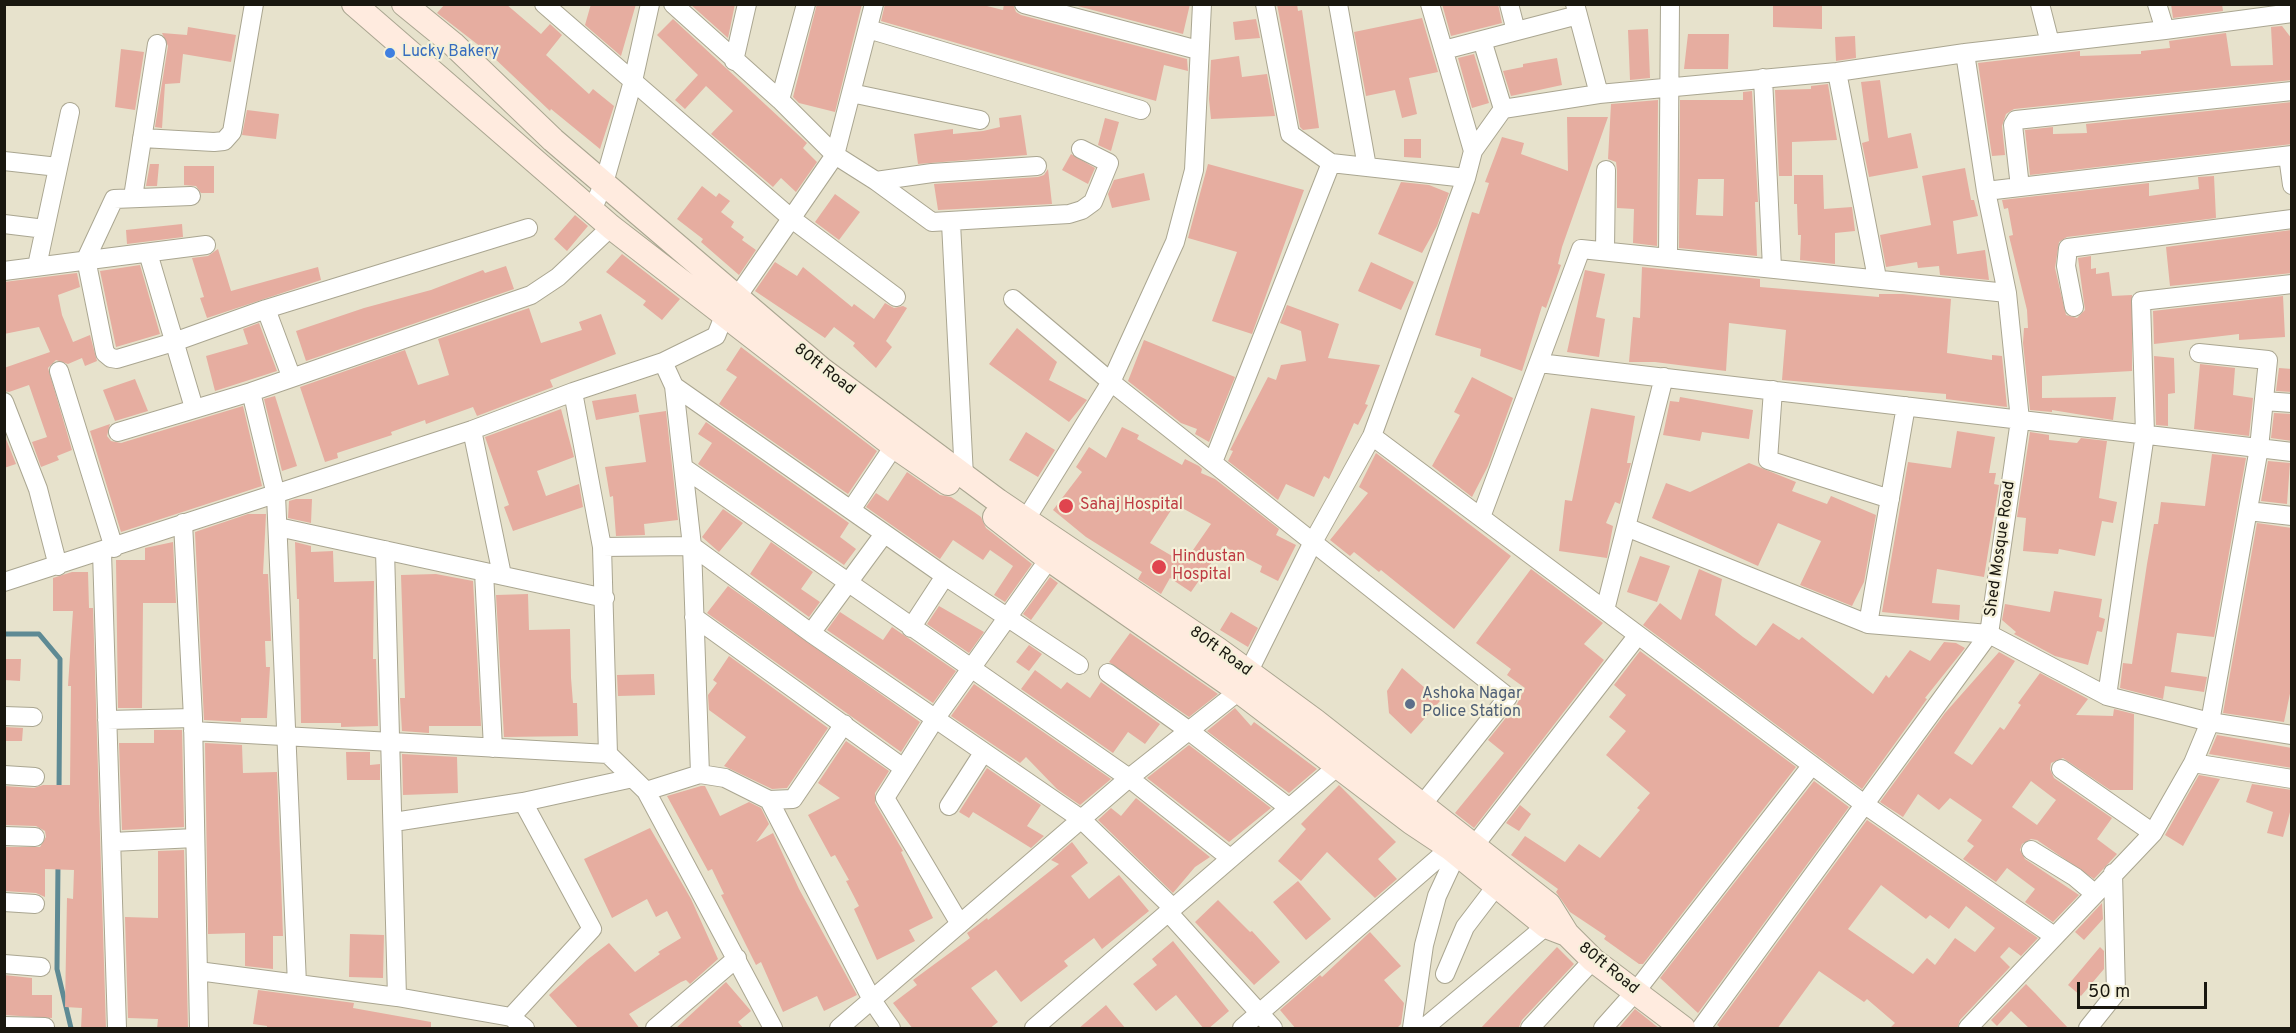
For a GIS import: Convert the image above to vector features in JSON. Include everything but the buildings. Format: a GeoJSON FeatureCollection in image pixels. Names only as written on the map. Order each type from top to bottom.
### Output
{"type":"FeatureCollection","features":[{"type":"Feature","properties":{"kind":"main road"},"geometry":{"type":"LineString","coordinates":[[354,4],[611,227],[730,307]]}},
{"type":"Feature","properties":{"kind":"main road"},"geometry":{"type":"LineString","coordinates":[[404,4],[453,45],[553,140],[604,183],[730,307],[894,446],[961,491],[1049,559],[1245,682],[1339,765],[1411,822],[1461,851],[1497,885],[1557,930]]}},
{"type":"Feature","properties":{"kind":"main road","name":"80ft Road"},"geometry":{"type":"LineString","coordinates":[[730,307],[821,369],[1245,682],[1422,805],[1461,851],[1549,905],[1557,930],[1683,1029]]}},
{"type":"Feature","properties":{"kind":"street"},"geometry":{"type":"LineString","coordinates":[[142,138],[214,142],[224,141],[232,132],[254,4]]}},
{"type":"Feature","properties":{"kind":"street"},"geometry":{"type":"LineString","coordinates":[[592,210],[604,183],[633,81],[650,4]]}},
{"type":"Feature","properties":{"kind":"street"},"geometry":{"type":"LineString","coordinates":[[673,4],[780,100],[835,155],[876,181],[932,222],[951,223],[1069,214],[1082,210],[1093,202],[1109,163],[1081,149]]}},
{"type":"Feature","properties":{"kind":"street"},"geometry":{"type":"LineString","coordinates":[[734,61],[747,4]]}},
{"type":"Feature","properties":{"kind":"street"},"geometry":{"type":"LineString","coordinates":[[780,100],[806,4]]}},
{"type":"Feature","properties":{"kind":"street"},"geometry":{"type":"LineString","coordinates":[[4,582],[472,430],[573,392],[663,362],[716,336],[730,307],[835,155],[874,4]]}},
{"type":"Feature","properties":{"kind":"street"},"geometry":{"type":"LineString","coordinates":[[1023,4],[1198,50]]}},
{"type":"Feature","properties":{"kind":"street"},"geometry":{"type":"LineString","coordinates":[[1026,519],[1110,381],[1175,243],[1194,170],[1202,4]]}},
{"type":"Feature","properties":{"kind":"street"},"geometry":{"type":"LineString","coordinates":[[1265,4],[1290,134],[1331,163],[1466,178]]}},
{"type":"Feature","properties":{"kind":"street"},"geometry":{"type":"LineString","coordinates":[[1338,4],[1367,167]]}},
{"type":"Feature","properties":{"kind":"street"},"geometry":{"type":"LineString","coordinates":[[1431,4],[1473,152]]}},
{"type":"Feature","properties":{"kind":"street"},"geometry":{"type":"LineString","coordinates":[[1509,4],[1516,31]]}},
{"type":"Feature","properties":{"kind":"street"},"geometry":{"type":"LineString","coordinates":[[1668,258],[1670,4]]}},
{"type":"Feature","properties":{"kind":"street"},"geometry":{"type":"LineString","coordinates":[[2040,4],[2050,43]]}},
{"type":"Feature","properties":{"kind":"street"},"geometry":{"type":"LineString","coordinates":[[2157,4],[2165,30]]}},
{"type":"Feature","properties":{"kind":"street"},"geometry":{"type":"LineString","coordinates":[[550,7],[792,219],[896,297]]}},
{"type":"Feature","properties":{"kind":"street"},"geometry":{"type":"LineString","coordinates":[[1444,50],[1516,31],[1576,10],[1599,94]]}},
{"type":"Feature","properties":{"kind":"street"},"geometry":{"type":"LineString","coordinates":[[839,1029],[1129,777],[1245,682],[1313,542],[1372,436],[1466,178],[1473,152],[1503,109],[1669,86],[1838,72],[1965,53],[2292,13]]}},
{"type":"Feature","properties":{"kind":"street"},"geometry":{"type":"LineString","coordinates":[[868,29],[1141,110]]}},
{"type":"Feature","properties":{"kind":"street"},"geometry":{"type":"LineString","coordinates":[[1482,40],[1503,109]]}},
{"type":"Feature","properties":{"kind":"street"},"geometry":{"type":"LineString","coordinates":[[133,197],[157,44]]}},
{"type":"Feature","properties":{"kind":"street","name":"Shed Mosque Road"},"geometry":{"type":"LineString","coordinates":[[1701,1029],[1989,634],[2020,420],[2007,293],[1986,191],[1965,53]]}},
{"type":"Feature","properties":{"kind":"street"},"geometry":{"type":"LineString","coordinates":[[1838,72],[1877,278]]}},
{"type":"Feature","properties":{"kind":"street"},"geometry":{"type":"LineString","coordinates":[[1764,78],[1772,268]]}},
{"type":"Feature","properties":{"kind":"street"},"geometry":{"type":"LineString","coordinates":[[2020,187],[2013,125],[2016,120],[2292,91]]}},
{"type":"Feature","properties":{"kind":"street"},"geometry":{"type":"LineString","coordinates":[[851,93],[980,120]]}},
{"type":"Feature","properties":{"kind":"street"},"geometry":{"type":"LineString","coordinates":[[37,266],[70,112]]}},
{"type":"Feature","properties":{"kind":"street"},"geometry":{"type":"LineString","coordinates":[[1986,191],[2290,156],[2292,185]]}},
{"type":"Feature","properties":{"kind":"street"},"geometry":{"type":"LineString","coordinates":[[4,161],[58,167]]}},
{"type":"Feature","properties":{"kind":"street"},"geometry":{"type":"LineString","coordinates":[[1212,462],[1331,163]]}},
{"type":"Feature","properties":{"kind":"street"},"geometry":{"type":"LineString","coordinates":[[876,181],[932,173],[1037,166]]}},
{"type":"Feature","properties":{"kind":"street"},"geometry":{"type":"LineString","coordinates":[[1605,251],[1606,170]]}},
{"type":"Feature","properties":{"kind":"street"},"geometry":{"type":"LineString","coordinates":[[191,196],[114,199],[86,259],[105,353],[117,359],[174,342],[266,309],[528,228]]}},
{"type":"Feature","properties":{"kind":"street"},"geometry":{"type":"LineString","coordinates":[[2074,307],[2066,266],[2068,248],[2292,219]]}},
{"type":"Feature","properties":{"kind":"street"},"geometry":{"type":"LineString","coordinates":[[951,223],[964,476]]}},
{"type":"Feature","properties":{"kind":"street"},"geometry":{"type":"LineString","coordinates":[[4,224],[45,229]]}},
{"type":"Feature","properties":{"kind":"street"},"geometry":{"type":"LineString","coordinates":[[118,432],[251,392],[291,376],[531,295],[558,277],[611,227]]}},
{"type":"Feature","properties":{"kind":"street"},"geometry":{"type":"LineString","coordinates":[[4,271],[207,245]]}},
{"type":"Feature","properties":{"kind":"street"},"geometry":{"type":"LineString","coordinates":[[1481,517],[1581,249],[2007,293]]}},
{"type":"Feature","properties":{"kind":"street"},"geometry":{"type":"LineString","coordinates":[[148,253],[195,408]]}},
{"type":"Feature","properties":{"kind":"street"},"geometry":{"type":"LineString","coordinates":[[2107,696],[2145,434],[2141,301],[2292,284]]}},
{"type":"Feature","properties":{"kind":"street"},"geometry":{"type":"LineString","coordinates":[[1013,299],[1110,381],[1508,697],[1422,805]]}},
{"type":"Feature","properties":{"kind":"street"},"geometry":{"type":"LineString","coordinates":[[266,309],[291,376]]}},
{"type":"Feature","properties":{"kind":"street"},"geometry":{"type":"LineString","coordinates":[[1968,1029],[2094,892],[2153,833],[2193,763],[2210,722],[2259,448],[2268,360],[2199,353]]}},
{"type":"Feature","properties":{"kind":"street"},"geometry":{"type":"LineString","coordinates":[[663,362],[674,386],[692,546],[700,774]]}},
{"type":"Feature","properties":{"kind":"street"},"geometry":{"type":"LineString","coordinates":[[1539,363],[2292,452]]}},
{"type":"Feature","properties":{"kind":"street"},"geometry":{"type":"LineString","coordinates":[[58,371],[108,550],[107,720],[117,1029]]}},
{"type":"Feature","properties":{"kind":"street"},"geometry":{"type":"LineString","coordinates":[[1605,610],[1664,377]]}},
{"type":"Feature","properties":{"kind":"street"},"geometry":{"type":"LineString","coordinates":[[674,386],[884,534],[1079,665]]}},
{"type":"Feature","properties":{"kind":"street"},"geometry":{"type":"LineString","coordinates":[[1773,390],[1768,460],[1890,499]]}},
{"type":"Feature","properties":{"kind":"street"},"geometry":{"type":"LineString","coordinates":[[251,392],[276,495],[297,984]]}},
{"type":"Feature","properties":{"kind":"street"},"geometry":{"type":"LineString","coordinates":[[573,392],[602,548],[606,598],[608,754]]}},
{"type":"Feature","properties":{"kind":"street"},"geometry":{"type":"LineString","coordinates":[[2264,401],[2292,403]]}},
{"type":"Feature","properties":{"kind":"street"},"geometry":{"type":"LineString","coordinates":[[5,405],[38,489],[58,566]]}},
{"type":"Feature","properties":{"kind":"street"},"geometry":{"type":"LineString","coordinates":[[1868,624],[1906,406]]}},
{"type":"Feature","properties":{"kind":"street"},"geometry":{"type":"LineString","coordinates":[[472,430],[493,574],[492,748]]}},
{"type":"Feature","properties":{"kind":"street"},"geometry":{"type":"LineString","coordinates":[[1372,436],[1864,804],[2054,936]]}},
{"type":"Feature","properties":{"kind":"street"},"geometry":{"type":"LineString","coordinates":[[851,510],[894,446]]}},
{"type":"Feature","properties":{"kind":"street"},"geometry":{"type":"LineString","coordinates":[[684,468],[847,584],[1129,777],[1230,858]]}},
{"type":"Feature","properties":{"kind":"street"},"geometry":{"type":"LineString","coordinates":[[2248,511],[2292,516]]}},
{"type":"Feature","properties":{"kind":"street"},"geometry":{"type":"LineString","coordinates":[[183,523],[193,724],[199,1029]]}},
{"type":"Feature","properties":{"kind":"street"},"geometry":{"type":"LineString","coordinates":[[1626,527],[1868,624],[1989,634],[2107,696],[2210,722],[2292,735]]}},
{"type":"Feature","properties":{"kind":"street"},"geometry":{"type":"LineString","coordinates":[[278,528],[606,598]]}},
{"type":"Feature","properties":{"kind":"street"},"geometry":{"type":"LineString","coordinates":[[811,633],[884,534]]}},
{"type":"Feature","properties":{"kind":"street"},"geometry":{"type":"LineString","coordinates":[[602,548],[692,546],[811,633],[1081,819],[1170,910],[1273,1029]]}},
{"type":"Feature","properties":{"kind":"street"},"geometry":{"type":"LineString","coordinates":[[385,550],[398,997]]}},
{"type":"Feature","properties":{"kind":"street"},"geometry":{"type":"LineString","coordinates":[[960,924],[885,798],[902,767],[1049,559]]}},
{"type":"Feature","properties":{"kind":"street"},"geometry":{"type":"LineString","coordinates":[[911,628],[945,576]]}},
{"type":"Feature","properties":{"kind":"street"},"geometry":{"type":"LineString","coordinates":[[694,616],[902,767]]}},
{"type":"Feature","properties":{"kind":"street"},"geometry":{"type":"LineString","coordinates":[[1413,1029],[1424,945],[1437,896],[1461,851],[1638,635]]}},
{"type":"Feature","properties":{"kind":"street"},"geometry":{"type":"LineString","coordinates":[[1108,673],[1188,730],[1288,807]]}},
{"type":"Feature","properties":{"kind":"street"},"geometry":{"type":"LineString","coordinates":[[4,716],[33,717]]}},
{"type":"Feature","properties":{"kind":"street"},"geometry":{"type":"LineString","coordinates":[[107,720],[193,724],[287,736],[608,754],[640,784],[774,1029]]}},
{"type":"Feature","properties":{"kind":"street"},"geometry":{"type":"LineString","coordinates":[[394,822],[700,774],[725,777],[769,800],[793,799],[844,724]]}},
{"type":"Feature","properties":{"kind":"street"},"geometry":{"type":"LineString","coordinates":[[949,806],[983,753]]}},
{"type":"Feature","properties":{"kind":"street"},"geometry":{"type":"LineString","coordinates":[[2193,763],[2292,779]]}},
{"type":"Feature","properties":{"kind":"street"},"geometry":{"type":"LineString","coordinates":[[1034,1029],[1339,765]]}},
{"type":"Feature","properties":{"kind":"street"},"geometry":{"type":"LineString","coordinates":[[1603,1029],[1636,991],[1812,765]]}},
{"type":"Feature","properties":{"kind":"street"},"geometry":{"type":"LineString","coordinates":[[2061,769],[2153,833]]}},
{"type":"Feature","properties":{"kind":"street"},"geometry":{"type":"LineString","coordinates":[[4,776],[35,777]]}},
{"type":"Feature","properties":{"kind":"street"},"geometry":{"type":"LineString","coordinates":[[769,800],[872,1000],[891,1029]]}},
{"type":"Feature","properties":{"kind":"street"},"geometry":{"type":"LineString","coordinates":[[198,971],[398,997],[518,1023],[592,929],[523,802]]}},
{"type":"Feature","properties":{"kind":"street"},"geometry":{"type":"LineString","coordinates":[[4,836],[35,837]]}},
{"type":"Feature","properties":{"kind":"street"},"geometry":{"type":"LineString","coordinates":[[112,842],[195,838]]}},
{"type":"Feature","properties":{"kind":"street"},"geometry":{"type":"LineString","coordinates":[[2031,850],[2075,877],[2094,892]]}},
{"type":"Feature","properties":{"kind":"street"},"geometry":{"type":"LineString","coordinates":[[1242,1029],[1461,851]]}},
{"type":"Feature","properties":{"kind":"street"},"geometry":{"type":"LineString","coordinates":[[2088,1029],[2116,993],[2113,873]]}},
{"type":"Feature","properties":{"kind":"street"},"geometry":{"type":"LineString","coordinates":[[1445,974],[1466,927],[1497,885]]}},
{"type":"Feature","properties":{"kind":"street"},"geometry":{"type":"LineString","coordinates":[[4,902],[35,904]]}},
{"type":"Feature","properties":{"kind":"street"},"geometry":{"type":"LineString","coordinates":[[1424,1029],[1557,930]]}},
{"type":"Feature","properties":{"kind":"street"},"geometry":{"type":"LineString","coordinates":[[655,1029],[737,958]]}},
{"type":"Feature","properties":{"kind":"street"},"geometry":{"type":"LineString","coordinates":[[1530,1029],[1593,960]]}},
{"type":"Feature","properties":{"kind":"street"},"geometry":{"type":"LineString","coordinates":[[4,964],[41,967]]}},
{"type":"Feature","properties":{"kind":"street"},"geometry":{"type":"LineString","coordinates":[[4,1026],[45,1027]]}},
{"type":"Feature","properties":{"kind":"waterway"},"geometry":{"type":"LineString","coordinates":[[4,634],[39,634],[60,659],[59,792]]}},
{"type":"Feature","properties":{"kind":"waterway"},"geometry":{"type":"LineString","coordinates":[[58,864],[57,969],[71,1028]]}},
{"type":"Feature","properties":{"kind":"place","name":"Lucky Bakery"},"geometry":{"type":"Point","coordinates":[390,53]}},
{"type":"Feature","properties":{"kind":"place","name":"Sahaj Hospital"},"geometry":{"type":"Point","coordinates":[1066,506]}},
{"type":"Feature","properties":{"kind":"place","name":"Hindustan Hospital"},"geometry":{"type":"Point","coordinates":[1159,567]}},
{"type":"Feature","properties":{"kind":"place","name":"Ashoka Nagar Police Station"},"geometry":{"type":"Point","coordinates":[1410,704]}}]}
